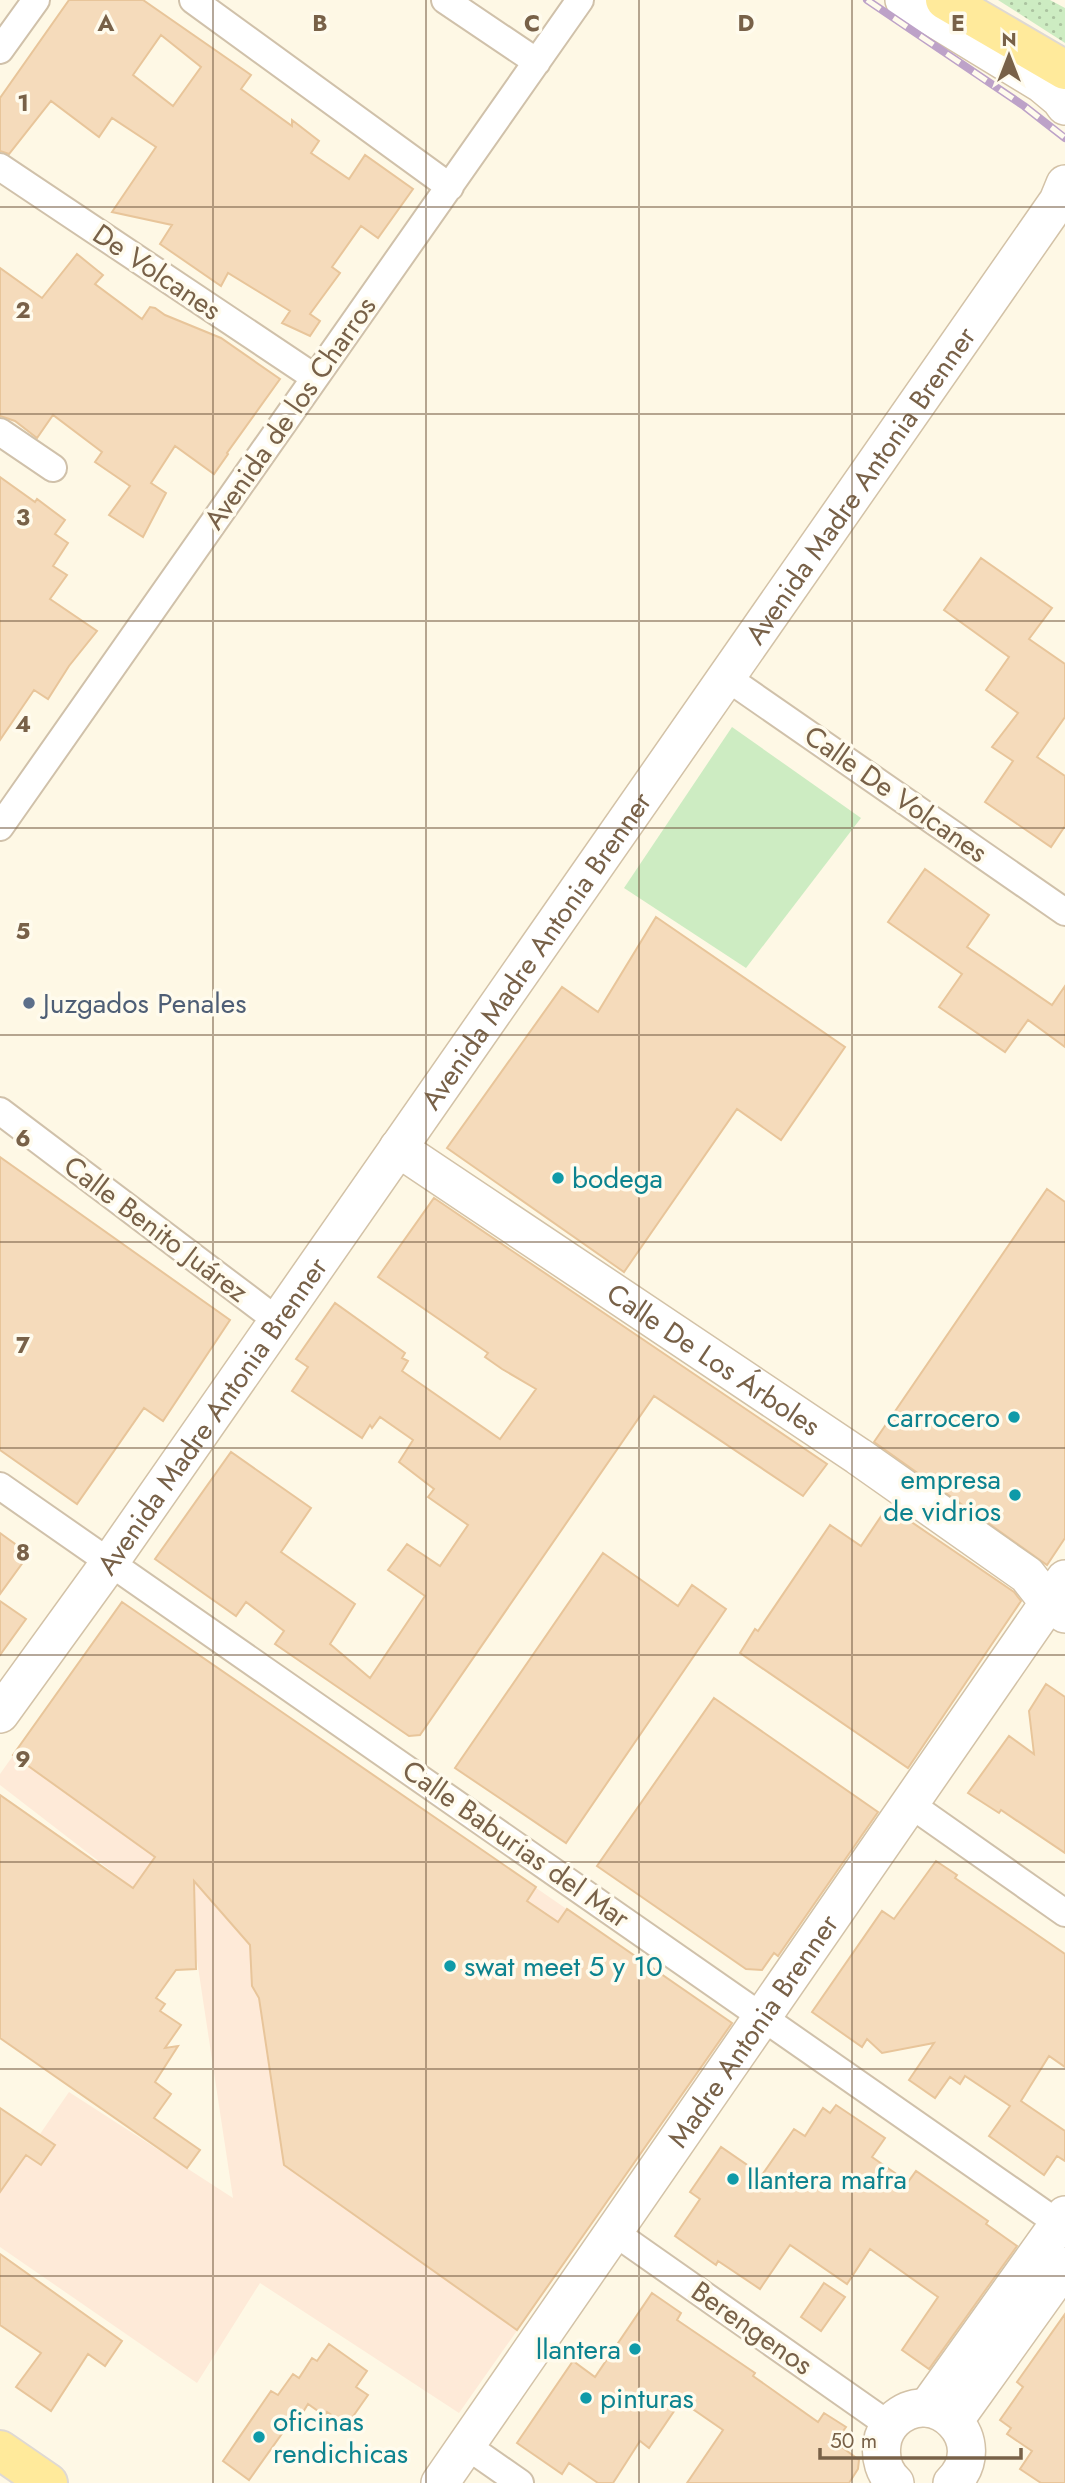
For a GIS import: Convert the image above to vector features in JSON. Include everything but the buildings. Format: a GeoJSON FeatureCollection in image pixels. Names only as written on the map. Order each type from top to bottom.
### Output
{"type":"FeatureCollection","features":[{"type":"Feature","properties":{"kind":"main road"},"geometry":{"type":"LineString","coordinates":[[945,0],[1065,70]]}},
{"type":"Feature","properties":{"kind":"main road"},"geometry":{"type":"LineString","coordinates":[[0,2450],[48,2483]]}},
{"type":"Feature","properties":{"kind":"street"},"geometry":{"type":"LineString","coordinates":[[0,50],[36,0]]}},
{"type":"Feature","properties":{"kind":"street"},"geometry":{"type":"LineString","coordinates":[[193,0],[450,187]]}},
{"type":"Feature","properties":{"kind":"street"},"geometry":{"type":"LineString","coordinates":[[445,0],[537,62]]}},
{"type":"Feature","properties":{"kind":"street","name":"Avenida de los Charros"},"geometry":{"type":"LineString","coordinates":[[0,827],[580,0]]}},
{"type":"Feature","properties":{"kind":"street"},"geometry":{"type":"LineString","coordinates":[[904,0],[1042,84],[1065,106]]}},
{"type":"Feature","properties":{"kind":"street","name":"De Volcanes"},"geometry":{"type":"LineString","coordinates":[[0,167],[314,377]]}},
{"type":"Feature","properties":{"kind":"street","name":"Avenida Madre Antonia Brenner"},"geometry":{"type":"LineString","coordinates":[[0,1714],[110,1562],[1058,201],[1065,184]]}},
{"type":"Feature","properties":{"kind":"street"},"geometry":{"type":"LineString","coordinates":[[0,432],[53,468]]}},
{"type":"Feature","properties":{"kind":"street","name":"Calle De Volcanes"},"geometry":{"type":"LineString","coordinates":[[726,677],[1065,912]]}},
{"type":"Feature","properties":{"kind":"street","name":"Calle Benito Juárez"},"geometry":{"type":"LineString","coordinates":[[0,1111],[278,1321]]}},
{"type":"Feature","properties":{"kind":"street","name":"Calle De Los Árboles"},"geometry":{"type":"LineString","coordinates":[[398,1148],[1054,1590]]}},
{"type":"Feature","properties":{"kind":"street","name":"Calle Baburias del Mar"},"geometry":{"type":"LineString","coordinates":[[0,1486],[761,2016],[1063,2222]]}},
{"type":"Feature","properties":{"kind":"street","name":"Madre Antonia Brenner"},"geometry":{"type":"LineString","coordinates":[[440,2483],[1054,1590]]}},
{"type":"Feature","properties":{"kind":"street"},"geometry":{"type":"LineString","coordinates":[[909,1804],[1065,1913]]}},
{"type":"Feature","properties":{"kind":"street"},"geometry":{"type":"LineString","coordinates":[[941,2415],[1063,2222]]}},
{"type":"Feature","properties":{"kind":"street","name":"Berengenos"},"geometry":{"type":"LineString","coordinates":[[614,2232],[889,2425]]}},
{"type":"Feature","properties":{"kind":"street"},"geometry":{"type":"LineString","coordinates":[[941,2415],[1065,2266]]}},
{"type":"Feature","properties":{"kind":"street"},"geometry":{"type":"LineString","coordinates":[[891,2482],[883,2466],[882,2437],[889,2425],[900,2415],[913,2409],[941,2415],[966,2441],[967,2454],[959,2481]]}},
{"type":"Feature","properties":{"kind":"street"},"geometry":{"type":"LineString","coordinates":[[467,2446],[520,2483]]}},
{"type":"Feature","properties":{"kind":"shaded area","name":"swat meet 5 y 10"},"geometry":{"type":"Polygon","coordinates":[[[122,1602],[733,2024],[459,2413],[260,2283],[197,2383],[0,2247],[0,2192],[69,2092],[233,2198],[193,1934],[0,1785],[0,1774],[122,1602]]]}},
{"type":"Feature","properties":{"kind":"green space"},"geometry":{"type":"Polygon","coordinates":[[[998,0],[1050,0],[1065,8],[1065,43],[998,0]]]}},
{"type":"Feature","properties":{"kind":"green space"},"geometry":{"type":"Polygon","coordinates":[[[732,727],[861,818],[746,968],[624,888],[732,727]]]}},
{"type":"Feature","properties":{"kind":"railway"},"geometry":{"type":"LineString","coordinates":[[867,0],[1024,106],[1065,138]]}},
{"type":"Feature","properties":{"kind":"place","name":"Juzgados Penales"},"geometry":{"type":"Point","coordinates":[29,1003]}},
{"type":"Feature","properties":{"kind":"place","name":"bodega"},"geometry":{"type":"Point","coordinates":[558,1178]}},
{"type":"Feature","properties":{"kind":"place","name":"carrocero"},"geometry":{"type":"Point","coordinates":[1014,1417]}},
{"type":"Feature","properties":{"kind":"place","name":"empresa de vidrios"},"geometry":{"type":"Point","coordinates":[1015,1495]}},
{"type":"Feature","properties":{"kind":"place","name":"swat meet 5 y 10"},"geometry":{"type":"Point","coordinates":[450,1966]}},
{"type":"Feature","properties":{"kind":"place","name":"llantera mafra"},"geometry":{"type":"Point","coordinates":[733,2179]}},
{"type":"Feature","properties":{"kind":"place","name":"llantera"},"geometry":{"type":"Point","coordinates":[635,2349]}},
{"type":"Feature","properties":{"kind":"place","name":"pinturas"},"geometry":{"type":"Point","coordinates":[586,2398]}},
{"type":"Feature","properties":{"kind":"place","name":"oficinas rendichicas"},"geometry":{"type":"Point","coordinates":[259,2437]}}]}
